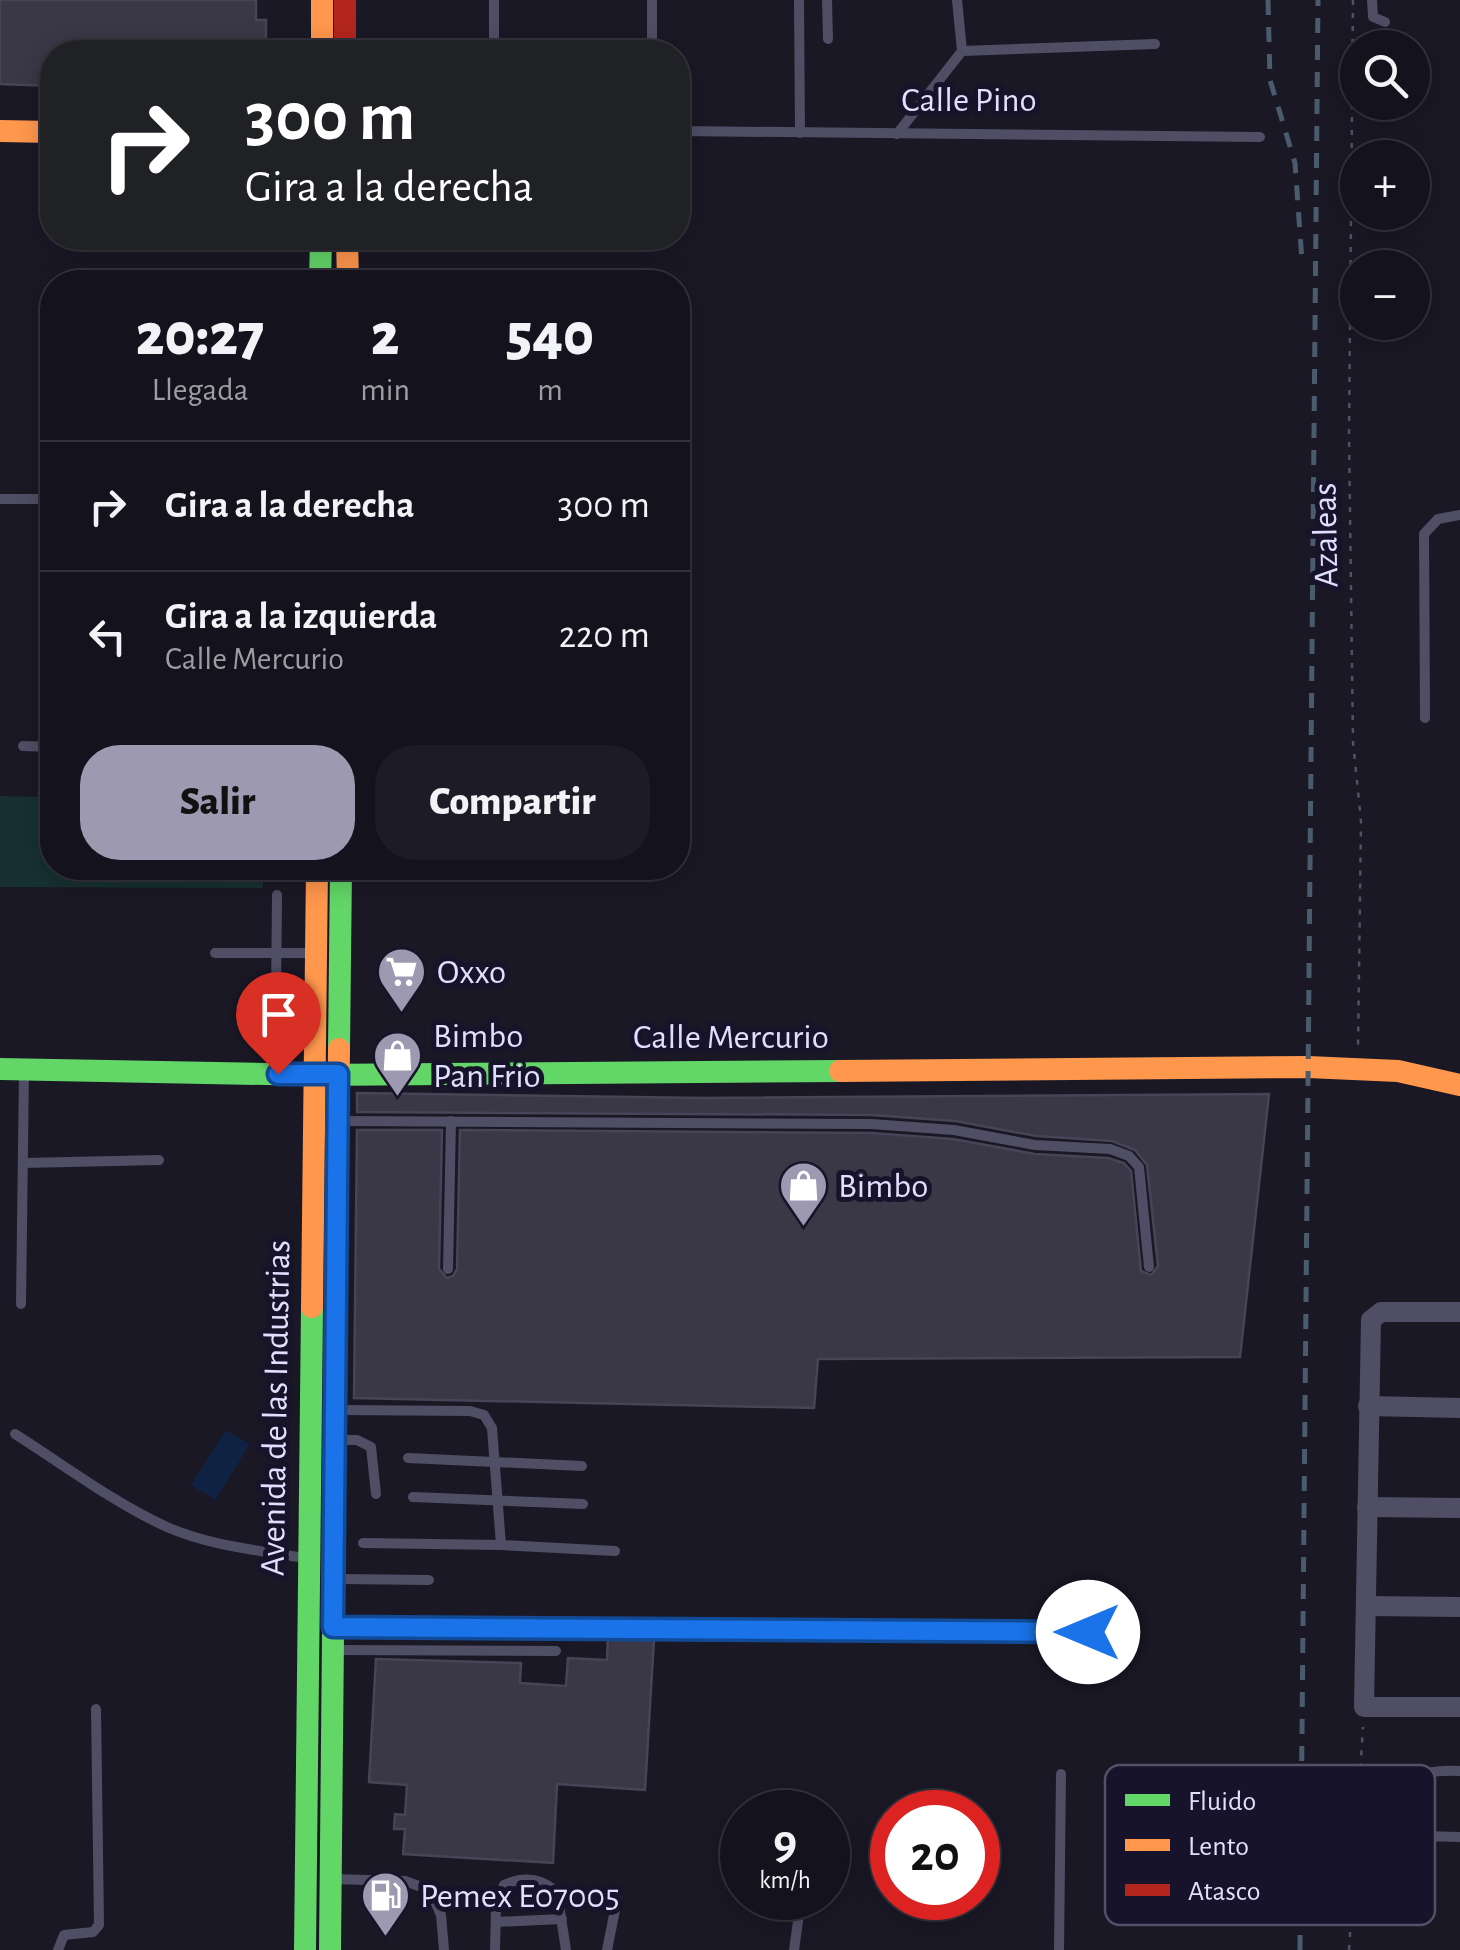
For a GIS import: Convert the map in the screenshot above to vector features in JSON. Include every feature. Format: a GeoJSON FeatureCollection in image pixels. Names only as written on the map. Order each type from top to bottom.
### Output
{"type":"FeatureCollection","features":[{"type":"Feature","properties":{"kind":"main road"},"geometry":{"type":"LineString","coordinates":[[322,0],[322,40]]}},
{"type":"Feature","properties":{"kind":"main road"},"geometry":{"type":"LineString","coordinates":[[344,40],[345,0]]}},
{"type":"Feature","properties":{"kind":"main road"},"geometry":{"type":"LineString","coordinates":[[0,131],[40,132]]}},
{"type":"Feature","properties":{"kind":"main road","name":"Avenida de las Industrias"},"geometry":{"type":"LineString","coordinates":[[317,880],[316,954],[327,1075],[336,1120],[326,1149],[335,1410],[330,1950]]}},
{"type":"Feature","properties":{"kind":"main road","name":"Avenida de las Industrias"},"geometry":{"type":"LineString","coordinates":[[305,1950],[308,1559],[327,1075],[340,880]]}},
{"type":"Feature","properties":{"kind":"main road","name":"Calle Mercurio"},"geometry":{"type":"LineString","coordinates":[[0,1069],[327,1075],[1308,1067],[1398,1071],[1460,1085]]}},
{"type":"Feature","properties":{"kind":"main road"},"geometry":{"type":"LineString","coordinates":[[308,1598],[334,1589]]}},
{"type":"Feature","properties":{"kind":"street"},"geometry":{"type":"LineString","coordinates":[[1460,1312],[1388,1312],[1376,1314],[1372,1320],[1364,1708],[1460,1707]]}},
{"type":"Feature","properties":{"kind":"street"},"geometry":{"type":"LineString","coordinates":[[1368,1406],[1460,1408]]}},
{"type":"Feature","properties":{"kind":"street"},"geometry":{"type":"LineString","coordinates":[[1368,1507],[1460,1508]]}},
{"type":"Feature","properties":{"kind":"street"},"geometry":{"type":"LineString","coordinates":[[1367,1606],[1460,1607]]}},
{"type":"Feature","properties":{"kind":"lane"},"geometry":{"type":"LineString","coordinates":[[494,0],[494,40]]}},
{"type":"Feature","properties":{"kind":"lane"},"geometry":{"type":"LineString","coordinates":[[652,0],[652,40]]}},
{"type":"Feature","properties":{"kind":"lane"},"geometry":{"type":"LineString","coordinates":[[799,0],[800,133]]}},
{"type":"Feature","properties":{"kind":"lane"},"geometry":{"type":"LineString","coordinates":[[827,0],[828,38]]}},
{"type":"Feature","properties":{"kind":"lane"},"geometry":{"type":"LineString","coordinates":[[896,134],[962,51],[957,0]]}},
{"type":"Feature","properties":{"kind":"lane"},"geometry":{"type":"LineString","coordinates":[[1372,0],[1372,17],[1385,22]]}},
{"type":"Feature","properties":{"kind":"lane"},"geometry":{"type":"LineString","coordinates":[[962,51],[1155,44]]}},
{"type":"Feature","properties":{"kind":"lane","name":"Calle Pino"},"geometry":{"type":"LineString","coordinates":[[690,131],[1260,137]]}},
{"type":"Feature","properties":{"kind":"lane"},"geometry":{"type":"LineString","coordinates":[[0,499],[40,499]]}},
{"type":"Feature","properties":{"kind":"lane"},"geometry":{"type":"LineString","coordinates":[[1425,718],[1424,534],[1438,519],[1460,515]]}},
{"type":"Feature","properties":{"kind":"lane"},"geometry":{"type":"LineString","coordinates":[[23,746],[40,746]]}},
{"type":"Feature","properties":{"kind":"lane"},"geometry":{"type":"LineString","coordinates":[[276,997],[278,895]]}},
{"type":"Feature","properties":{"kind":"lane"},"geometry":{"type":"LineString","coordinates":[[215,954],[316,954]]}},
{"type":"Feature","properties":{"kind":"lane"},"geometry":{"type":"LineString","coordinates":[[21,1304],[24,1070]]}},
{"type":"Feature","properties":{"kind":"lane"},"geometry":{"type":"LineString","coordinates":[[336,1120],[871,1124],[954,1130],[1035,1146],[1110,1149],[1129,1156],[1140,1172],[1149,1267]]}},
{"type":"Feature","properties":{"kind":"lane"},"geometry":{"type":"LineString","coordinates":[[448,1269],[451,1121]]}},
{"type":"Feature","properties":{"kind":"lane"},"geometry":{"type":"LineString","coordinates":[[23,1163],[159,1160]]}},
{"type":"Feature","properties":{"kind":"lane"},"geometry":{"type":"LineString","coordinates":[[335,1410],[478,1412],[491,1424],[502,1546]]}},
{"type":"Feature","properties":{"kind":"lane"},"geometry":{"type":"LineString","coordinates":[[15,1434],[168,1527],[221,1544],[308,1559]]}},
{"type":"Feature","properties":{"kind":"lane"},"geometry":{"type":"LineString","coordinates":[[335,1440],[357,1440],[371,1447],[376,1494]]}},
{"type":"Feature","properties":{"kind":"lane"},"geometry":{"type":"LineString","coordinates":[[408,1458],[582,1466]]}},
{"type":"Feature","properties":{"kind":"lane"},"geometry":{"type":"LineString","coordinates":[[413,1497],[583,1504]]}},
{"type":"Feature","properties":{"kind":"lane"},"geometry":{"type":"LineString","coordinates":[[363,1543],[616,1551]]}},
{"type":"Feature","properties":{"kind":"lane"},"geometry":{"type":"LineString","coordinates":[[334,1589],[428,1580]]}},
{"type":"Feature","properties":{"kind":"lane"},"geometry":{"type":"LineString","coordinates":[[333,1638],[1128,1633]]}},
{"type":"Feature","properties":{"kind":"lane"},"geometry":{"type":"LineString","coordinates":[[333,1638],[556,1651]]}},
{"type":"Feature","properties":{"kind":"lane"},"geometry":{"type":"LineString","coordinates":[[58,1950],[64,1934],[93,1932],[99,1924],[96,1709]]}},
{"type":"Feature","properties":{"kind":"lane"},"geometry":{"type":"LineString","coordinates":[[1435,1772],[1460,1770]]}},
{"type":"Feature","properties":{"kind":"lane"},"geometry":{"type":"LineString","coordinates":[[1059,1950],[1061,1774]]}},
{"type":"Feature","properties":{"kind":"lane"},"geometry":{"type":"LineString","coordinates":[[1435,1836],[1460,1837]]}},
{"type":"Feature","properties":{"kind":"lane"},"geometry":{"type":"LineString","coordinates":[[495,1950],[496,1906],[504,1885],[533,1879],[557,1892],[566,1950]]}},
{"type":"Feature","properties":{"kind":"lane"},"geometry":{"type":"LineString","coordinates":[[331,1880],[405,1881],[430,1890],[441,1915],[444,1950]]}},
{"type":"Feature","properties":{"kind":"lane"},"geometry":{"type":"LineString","coordinates":[[607,1950],[617,1900]]}},
{"type":"Feature","properties":{"kind":"lane"},"geometry":{"type":"LineString","coordinates":[[496,1922],[562,1919]]}},
{"type":"Feature","properties":{"kind":"lane"},"geometry":{"type":"LineString","coordinates":[[794,1950],[798,1920]]}},
{"type":"Feature","properties":{"kind":"path","name":"Azaleas"},"geometry":{"type":"LineString","coordinates":[[1353,0],[1350,434],[1354,742],[1361,821],[1358,1069]]}},
{"type":"Feature","properties":{"kind":"path"},"geometry":{"type":"LineString","coordinates":[[1361,1765],[1364,1708]]}},
{"type":"Feature","properties":{"kind":"path"},"geometry":{"type":"LineString","coordinates":[[1350,1950],[1351,1925]]}},
{"type":"Feature","properties":{"kind":"green space"},"geometry":{"type":"Polygon","coordinates":[[[0,796],[40,797],[40,880],[263,880],[263,888],[0,887],[0,796]]]}},
{"type":"Feature","properties":{"kind":"water"},"geometry":{"type":"Polygon","coordinates":[[[226,1430],[250,1444],[215,1500],[191,1485],[226,1430]]]}},
{"type":"Feature","properties":{"kind":"building"},"geometry":{"type":"Polygon","coordinates":[[[0,0],[256,0],[256,20],[266,20],[266,40],[40,40],[40,86],[0,84],[0,0]]]}},
{"type":"Feature","properties":{"kind":"building","name":"Bimbo"},"geometry":{"type":"Polygon","coordinates":[[[357,1093],[705,1098],[1269,1094],[1240,1357],[818,1359],[814,1408],[354,1398],[357,1130],[442,1130],[439,1269],[447,1278],[457,1269],[460,1130],[871,1133],[953,1139],[1035,1154],[1108,1158],[1124,1163],[1131,1171],[1141,1271],[1151,1275],[1158,1266],[1147,1165],[1135,1150],[1112,1141],[1036,1136],[955,1121],[871,1115],[357,1112],[357,1093]]]}},
{"type":"Feature","properties":{"kind":"building"},"geometry":{"type":"Polygon","coordinates":[[[608,1638],[654,1639],[645,1790],[557,1784],[553,1863],[403,1854],[405,1829],[394,1829],[395,1814],[405,1815],[407,1785],[369,1782],[376,1659],[521,1663],[520,1683],[566,1686],[568,1658],[607,1660],[608,1638]]]}},
{"type":"Feature","properties":{"kind":"railway"},"geometry":{"type":"LineString","coordinates":[[1268,0],[1270,80],[1295,163],[1302,261]]}},
{"type":"Feature","properties":{"kind":"railway"},"geometry":{"type":"LineString","coordinates":[[1302,1765],[1318,0]]}},
{"type":"Feature","properties":{"kind":"railway"},"geometry":{"type":"LineString","coordinates":[[1300,1925],[1300,1950]]}},
{"type":"Feature","properties":{"kind":"traffic: fast"},"geometry":{"type":"LineString","coordinates":[[320,270],[321,250]]}},
{"type":"Feature","properties":{"kind":"traffic: fast"},"geometry":{"type":"LineString","coordinates":[[339,1049],[341,880]]}},
{"type":"Feature","properties":{"kind":"traffic: fast"},"geometry":{"type":"LineString","coordinates":[[0,1069],[315,1075],[840,1071]]}},
{"type":"Feature","properties":{"kind":"traffic: fast"},"geometry":{"type":"LineString","coordinates":[[305,1950],[312,1307]]}},
{"type":"Feature","properties":{"kind":"traffic: fast"},"geometry":{"type":"LineString","coordinates":[[330,1950],[335,1427]]}},
{"type":"Feature","properties":{"kind":"traffic: slow"},"geometry":{"type":"LineString","coordinates":[[322,0],[322,40]]}},
{"type":"Feature","properties":{"kind":"traffic: slow"},"geometry":{"type":"LineString","coordinates":[[0,131],[40,132]]}},
{"type":"Feature","properties":{"kind":"traffic: slow"},"geometry":{"type":"LineString","coordinates":[[347,250],[348,270]]}},
{"type":"Feature","properties":{"kind":"traffic: slow"},"geometry":{"type":"LineString","coordinates":[[312,1307],[317,880]]}},
{"type":"Feature","properties":{"kind":"traffic: slow"},"geometry":{"type":"LineString","coordinates":[[335,1427],[339,1049]]}},
{"type":"Feature","properties":{"kind":"traffic: slow"},"geometry":{"type":"LineString","coordinates":[[840,1071],[1308,1067],[1398,1071],[1460,1085]]}},
{"type":"Feature","properties":{"kind":"traffic: jam"},"geometry":{"type":"LineString","coordinates":[[345,0],[345,40]]}},
{"type":"Feature","properties":{"kind":"place","name":"Oxxo"},"geometry":{"type":"Point","coordinates":[402,1014]}},
{"type":"Feature","properties":{"kind":"place","name":"Bimbo Pan Frio"},"geometry":{"type":"Point","coordinates":[398,1098]}},
{"type":"Feature","properties":{"kind":"place","name":"Bimbo"},"geometry":{"type":"Point","coordinates":[803,1228]}},
{"type":"Feature","properties":{"kind":"place","name":"Pemex E07005"},"geometry":{"type":"Point","coordinates":[385,1938]}},
{"type":"Feature","properties":{"kind":"route"},"geometry":{"type":"LineString","coordinates":[[278,1074],[338,1074],[333,1627],[1088,1632]]}}]}
